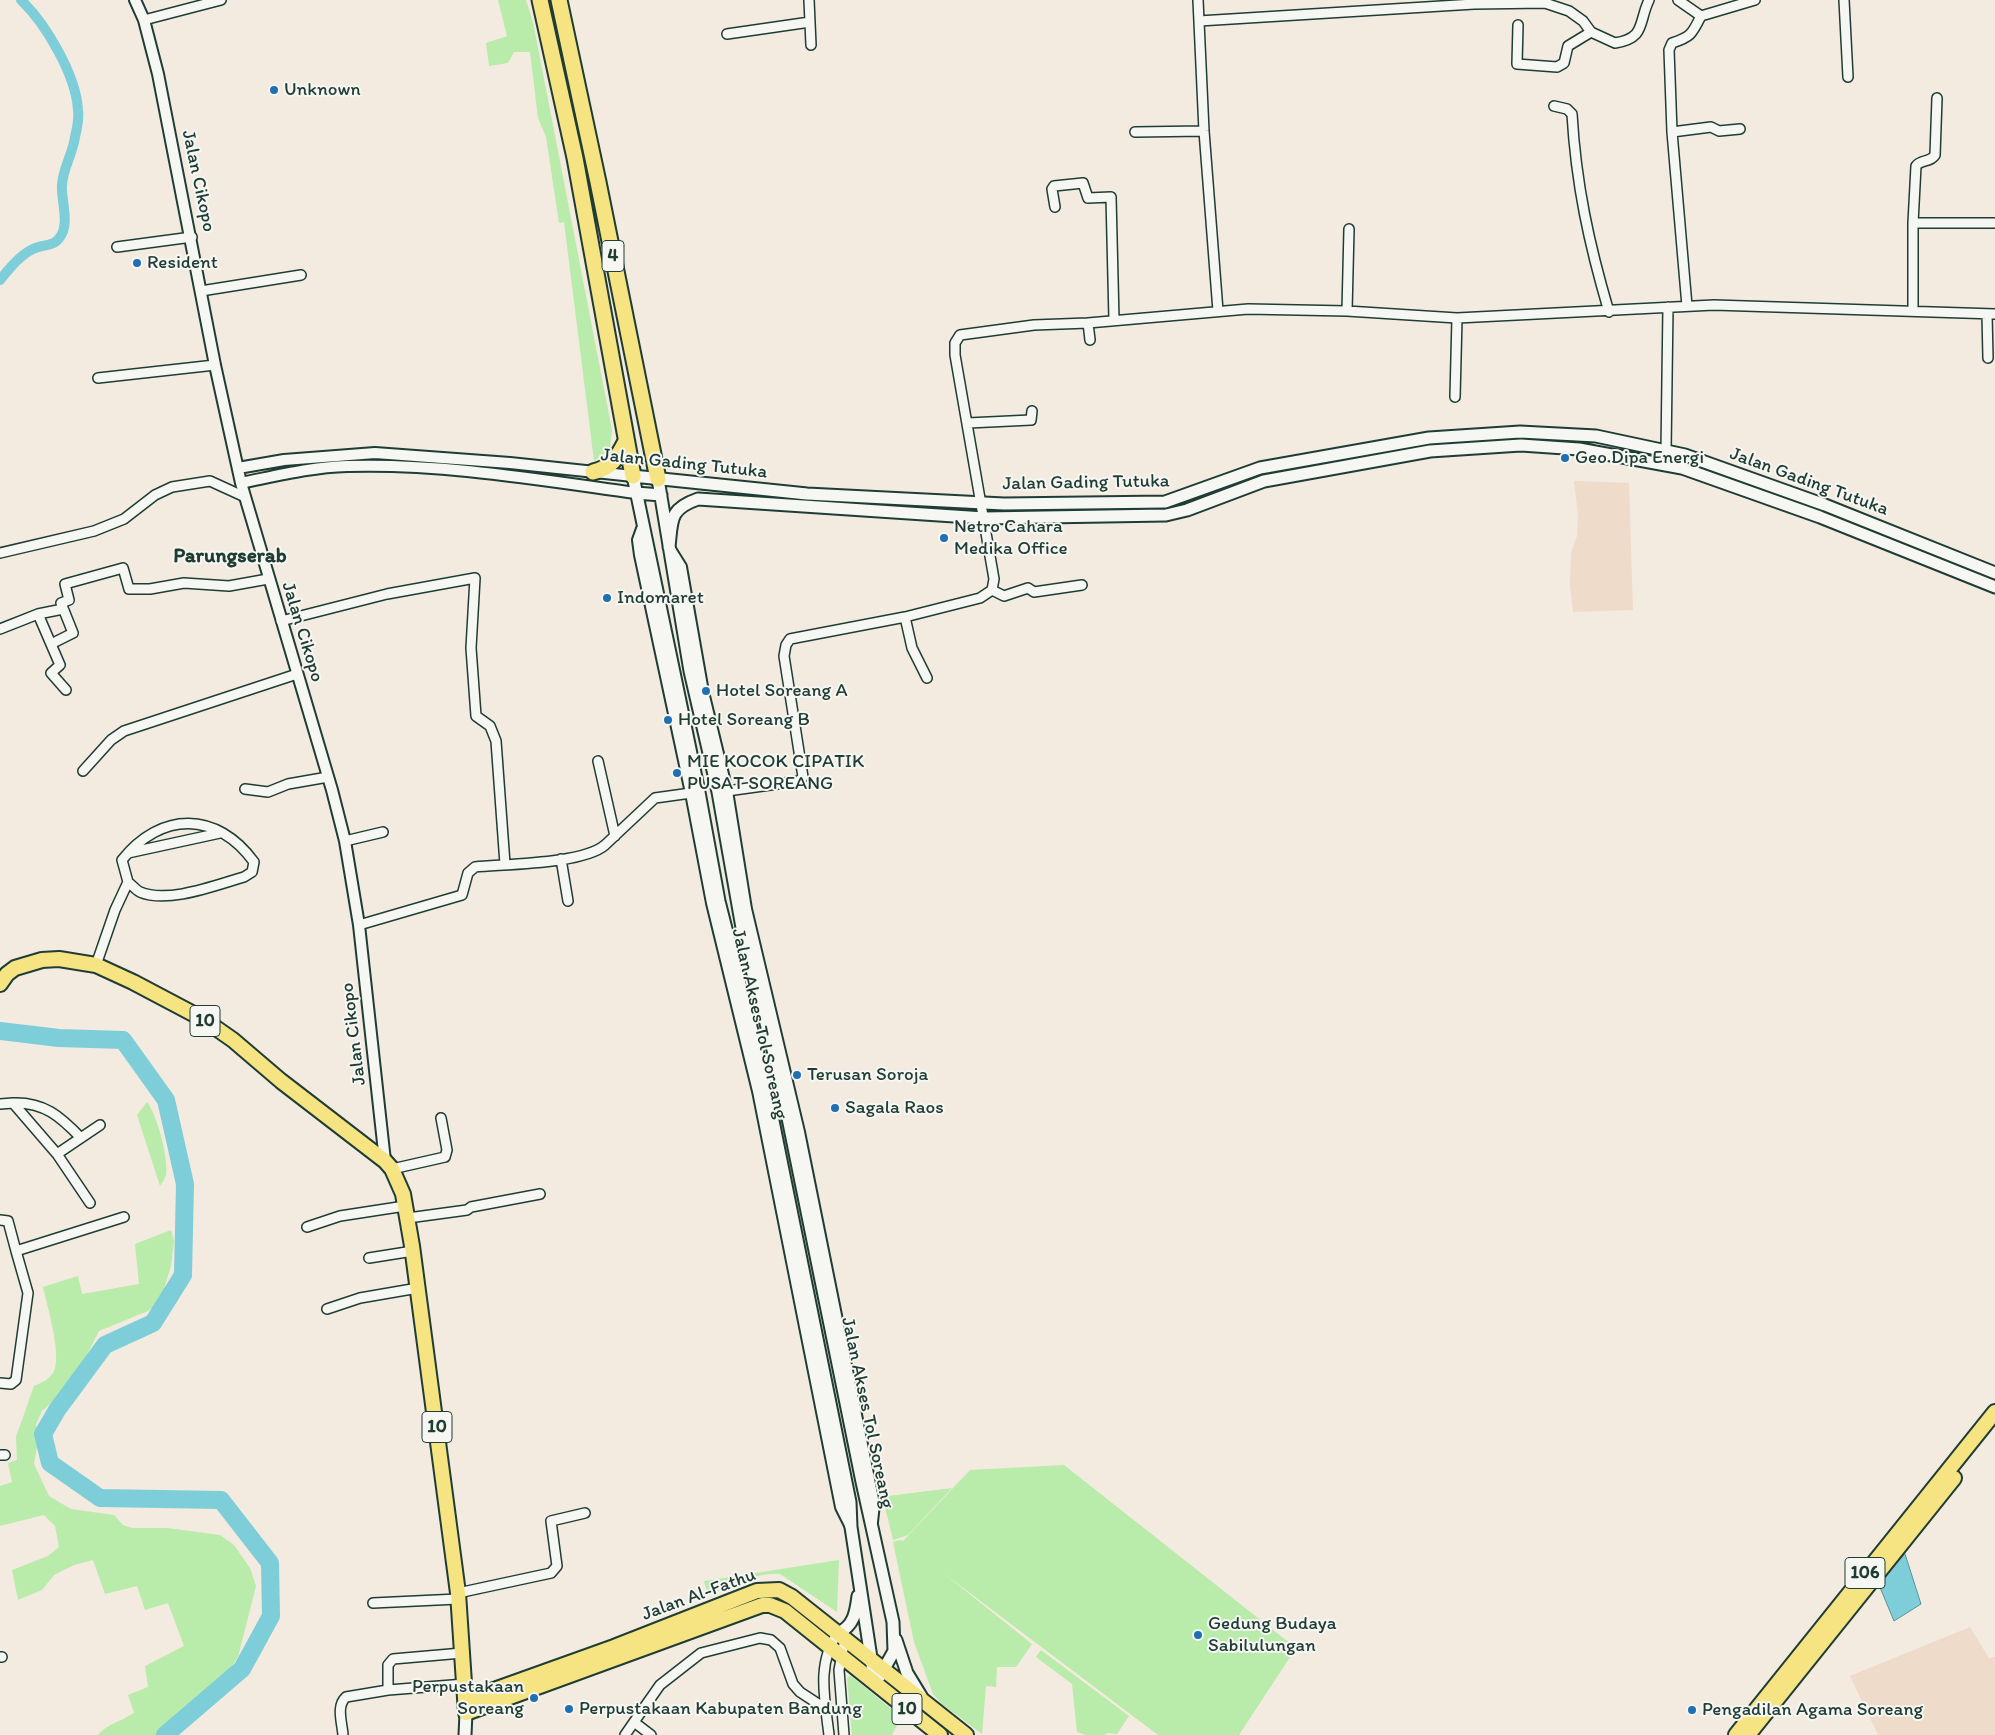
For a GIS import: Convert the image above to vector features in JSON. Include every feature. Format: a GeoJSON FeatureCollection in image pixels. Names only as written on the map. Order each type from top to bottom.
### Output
{"type":"FeatureCollection","features":[{"type":"Feature","properties":{"kind":"highway","name":"4"},"geometry":{"type":"LineString","coordinates":[[540,0],[575,158],[632,476]]}},
{"type":"Feature","properties":{"kind":"highway","name":"4"},"geometry":{"type":"LineString","coordinates":[[559,0],[658,479]]}},
{"type":"Feature","properties":{"kind":"highway"},"geometry":{"type":"LineString","coordinates":[[593,472],[603,470],[615,460],[626,441]]}},
{"type":"Feature","properties":{"kind":"main road","name":"Jalan Gading Tutuka"},"geometry":{"type":"LineString","coordinates":[[632,476],[806,494],[1070,504],[1173,501],[1260,468],[1428,438],[1520,432],[1596,436],[1685,455],[1806,498],[1995,573]]}},
{"type":"Feature","properties":{"kind":"main road","name":"Jalan Gading Tutuka"},"geometry":{"type":"LineString","coordinates":[[669,547],[673,516],[680,506],[698,499],[984,518],[1166,515],[1277,478],[1430,451],[1521,445],[1611,453],[1682,468],[1820,517],[1995,587]]}},
{"type":"Feature","properties":{"kind":"main road","name":"Jalan Akses Tol Soreang"},"geometry":{"type":"LineString","coordinates":[[632,476],[642,529],[651,556],[681,712],[700,792],[716,902],[766,1086],[786,1182],[850,1502],[851,1527],[878,1667],[875,1684]]}},
{"type":"Feature","properties":{"kind":"main road","name":"Jalan Akses Tol Soreang"},"geometry":{"type":"LineString","coordinates":[[658,479],[690,671],[778,1069],[895,1636],[907,1672],[927,1705]]}},
{"type":"Feature","properties":{"kind":"main road","name":"Jalan Gading Tutuka"},"geometry":{"type":"LineString","coordinates":[[636,493],[661,495]]}},
{"type":"Feature","properties":{"kind":"main road"},"geometry":{"type":"LineString","coordinates":[[1912,554],[1918,542]]}},
{"type":"Feature","properties":{"kind":"main road","name":"10"},"geometry":{"type":"LineString","coordinates":[[0,984],[7,974],[16,968],[42,960],[59,959],[96,965],[203,1019],[388,1165],[400,1185],[407,1212],[413,1251],[458,1596],[466,1707]]}},
{"type":"Feature","properties":{"kind":"main road"},"geometry":{"type":"LineString","coordinates":[[786,1182],[801,1181]]}},
{"type":"Feature","properties":{"kind":"main road","name":"106"},"geometry":{"type":"LineString","coordinates":[[1736,1735],[1995,1412]]}},
{"type":"Feature","properties":{"kind":"main road","name":"106"},"geometry":{"type":"LineString","coordinates":[[1748,1735],[1995,1427]]}},
{"type":"Feature","properties":{"kind":"main road"},"geometry":{"type":"LineString","coordinates":[[841,1636],[854,1618],[860,1577]]}},
{"type":"Feature","properties":{"kind":"main road","name":"Jalan Al-Fathu"},"geometry":{"type":"LineString","coordinates":[[616,1653],[766,1589],[779,1590],[792,1597],[966,1735]]}},
{"type":"Feature","properties":{"kind":"main road","name":"Jalan Al-Fathu"},"geometry":{"type":"LineString","coordinates":[[466,1707],[616,1653],[762,1605],[770,1605],[785,1611],[940,1735]]}},
{"type":"Feature","properties":{"kind":"main road","name":"Jalan Akses Tol Soreang"},"geometry":{"type":"LineString","coordinates":[[878,1667],[894,1651],[895,1636]]}},
{"type":"Feature","properties":{"kind":"main road"},"geometry":{"type":"LineString","coordinates":[[465,1735],[466,1707]]}},
{"type":"Feature","properties":{"kind":"street","name":"Jalan Cikopo"},"geometry":{"type":"LineString","coordinates":[[135,0],[144,20],[158,74],[192,238],[215,365],[241,482],[268,579],[328,777],[344,841],[359,925],[388,1165]]}},
{"type":"Feature","properties":{"kind":"street"},"geometry":{"type":"LineString","coordinates":[[144,20],[221,0]]}},
{"type":"Feature","properties":{"kind":"street"},"geometry":{"type":"LineString","coordinates":[[809,0],[811,45]]}},
{"type":"Feature","properties":{"kind":"street"},"geometry":{"type":"LineString","coordinates":[[1198,0],[1204,131],[1218,311]]}},
{"type":"Feature","properties":{"kind":"street"},"geometry":{"type":"LineString","coordinates":[[1199,21],[1474,4],[1545,4],[1569,12],[1584,21],[1591,32],[1615,43],[1630,39],[1640,29],[1649,0]]}},
{"type":"Feature","properties":{"kind":"street"},"geometry":{"type":"LineString","coordinates":[[1678,0],[1701,16]]}},
{"type":"Feature","properties":{"kind":"street"},"geometry":{"type":"LineString","coordinates":[[1687,306],[1672,132],[1670,46],[1672,43],[1684,40],[1693,32],[1701,16],[1755,0]]}},
{"type":"Feature","properties":{"kind":"street"},"geometry":{"type":"LineString","coordinates":[[1844,0],[1848,76]]}},
{"type":"Feature","properties":{"kind":"street"},"geometry":{"type":"LineString","coordinates":[[727,34],[810,22]]}},
{"type":"Feature","properties":{"kind":"street"},"geometry":{"type":"LineString","coordinates":[[1518,25],[1516,62],[1520,65],[1561,66],[1568,46],[1591,32]]}},
{"type":"Feature","properties":{"kind":"street"},"geometry":{"type":"LineString","coordinates":[[1913,311],[1913,223],[1916,166],[1920,162],[1930,160],[1934,155],[1937,98]]}},
{"type":"Feature","properties":{"kind":"street"},"geometry":{"type":"LineString","coordinates":[[1554,106],[1567,109],[1572,114],[1577,178],[1597,272],[1609,312]]}},
{"type":"Feature","properties":{"kind":"street"},"geometry":{"type":"LineString","coordinates":[[1672,132],[1711,127],[1720,131],[1740,129]]}},
{"type":"Feature","properties":{"kind":"street"},"geometry":{"type":"LineString","coordinates":[[1135,132],[1204,131]]}},
{"type":"Feature","properties":{"kind":"street"},"geometry":{"type":"LineString","coordinates":[[1055,207],[1052,189],[1054,186],[1083,184],[1088,198],[1111,197],[1114,320]]}},
{"type":"Feature","properties":{"kind":"street"},"geometry":{"type":"LineString","coordinates":[[1913,223],[1995,223]]}},
{"type":"Feature","properties":{"kind":"street"},"geometry":{"type":"LineString","coordinates":[[1347,311],[1349,229]]}},
{"type":"Feature","properties":{"kind":"street"},"geometry":{"type":"LineString","coordinates":[[117,247],[192,238]]}},
{"type":"Feature","properties":{"kind":"street"},"geometry":{"type":"LineString","coordinates":[[202,290],[301,275]]}},
{"type":"Feature","properties":{"kind":"street"},"geometry":{"type":"LineString","coordinates":[[727,791],[798,781],[803,777],[784,656],[786,645],[790,640],[905,617],[980,598],[992,590],[994,579],[982,502],[954,347],[958,336],[978,331],[1034,325],[1088,323],[1248,309],[1347,311],[1457,318],[1609,312],[1687,306],[1991,314],[1988,358]]}},
{"type":"Feature","properties":{"kind":"street"},"geometry":{"type":"LineString","coordinates":[[1666,451],[1668,307]]}},
{"type":"Feature","properties":{"kind":"street"},"geometry":{"type":"LineString","coordinates":[[1455,397],[1457,318]]}},
{"type":"Feature","properties":{"kind":"street"},"geometry":{"type":"LineString","coordinates":[[1088,323],[1090,340]]}},
{"type":"Feature","properties":{"kind":"street"},"geometry":{"type":"LineString","coordinates":[[98,378],[215,365]]}},
{"type":"Feature","properties":{"kind":"street"},"geometry":{"type":"LineString","coordinates":[[968,423],[1031,420],[1032,411]]}},
{"type":"Feature","properties":{"kind":"street","name":"Jalan Gading Tutuka"},"geometry":{"type":"LineString","coordinates":[[238,468],[284,460],[375,453],[632,476]]}},
{"type":"Feature","properties":{"kind":"street","name":"Jalan Gading Tutuka"},"geometry":{"type":"LineString","coordinates":[[241,482],[345,466],[388,465],[510,476],[636,493]]}},
{"type":"Feature","properties":{"kind":"street"},"geometry":{"type":"LineString","coordinates":[[0,553],[94,531],[124,518],[155,495],[172,487],[210,481],[245,497]]}},
{"type":"Feature","properties":{"kind":"street","name":"Jalan Akses Tol Soreang"},"geometry":{"type":"LineString","coordinates":[[642,529],[638,540],[640,555],[758,1091],[841,1507],[851,1527]]}},
{"type":"Feature","properties":{"kind":"street","name":"Jalan Akses Tol Soreang"},"geometry":{"type":"LineString","coordinates":[[669,547],[681,567],[703,692],[727,791],[751,949],[784,1064],[844,1347],[874,1504],[872,1522]]}},
{"type":"Feature","properties":{"kind":"street"},"geometry":{"type":"LineString","coordinates":[[51,644],[73,633],[62,603],[69,600],[65,584],[123,568],[129,588],[150,589],[184,583],[229,586],[268,579]]}},
{"type":"Feature","properties":{"kind":"street"},"geometry":{"type":"LineString","coordinates":[[281,621],[387,594],[475,578],[471,648],[476,716],[490,726],[496,741],[505,864]]}},
{"type":"Feature","properties":{"kind":"street"},"geometry":{"type":"LineString","coordinates":[[992,590],[1004,596],[1028,588],[1034,592],[1082,585]]}},
{"type":"Feature","properties":{"kind":"street"},"geometry":{"type":"LineString","coordinates":[[0,629],[38,614],[63,609]]}},
{"type":"Feature","properties":{"kind":"street"},"geometry":{"type":"LineString","coordinates":[[38,614],[60,666],[51,672],[66,690]]}},
{"type":"Feature","properties":{"kind":"street"},"geometry":{"type":"LineString","coordinates":[[905,617],[912,648],[927,678]]}},
{"type":"Feature","properties":{"kind":"street"},"geometry":{"type":"LineString","coordinates":[[83,771],[117,734],[297,674]]}},
{"type":"Feature","properties":{"kind":"street"},"geometry":{"type":"LineString","coordinates":[[598,761],[615,836]]}},
{"type":"Feature","properties":{"kind":"street"},"geometry":{"type":"LineString","coordinates":[[245,789],[268,792],[288,784],[328,777]]}},
{"type":"Feature","properties":{"kind":"street"},"geometry":{"type":"LineString","coordinates":[[359,925],[457,897],[464,890],[471,869],[475,867],[562,859],[596,852],[659,796],[691,793]]}},
{"type":"Feature","properties":{"kind":"street"},"geometry":{"type":"LineString","coordinates":[[188,822],[220,833],[245,849],[254,862],[252,872],[244,877],[186,893],[161,896],[140,892],[128,882],[122,860],[128,853],[152,832],[172,824],[188,822]]}},
{"type":"Feature","properties":{"kind":"street"},"geometry":{"type":"LineString","coordinates":[[344,841],[383,832]]}},
{"type":"Feature","properties":{"kind":"street"},"geometry":{"type":"LineString","coordinates":[[128,853],[220,833]]}},
{"type":"Feature","properties":{"kind":"street"},"geometry":{"type":"LineString","coordinates":[[562,859],[568,901]]}},
{"type":"Feature","properties":{"kind":"street"},"geometry":{"type":"LineString","coordinates":[[96,965],[115,910],[128,882]]}},
{"type":"Feature","properties":{"kind":"street"},"geometry":{"type":"LineString","coordinates":[[13,1103],[57,1154],[90,1203]]}},
{"type":"Feature","properties":{"kind":"street"},"geometry":{"type":"LineString","coordinates":[[0,1104],[37,1104],[67,1124],[81,1138]]}},
{"type":"Feature","properties":{"kind":"street"},"geometry":{"type":"LineString","coordinates":[[388,1165],[445,1157],[447,1150],[441,1118]]}},
{"type":"Feature","properties":{"kind":"street"},"geometry":{"type":"LineString","coordinates":[[57,1154],[100,1126]]}},
{"type":"Feature","properties":{"kind":"street"},"geometry":{"type":"LineString","coordinates":[[307,1227],[340,1216],[467,1210],[471,1207],[540,1194]]}},
{"type":"Feature","properties":{"kind":"street"},"geometry":{"type":"LineString","coordinates":[[16,1251],[124,1217]]}},
{"type":"Feature","properties":{"kind":"street"},"geometry":{"type":"LineString","coordinates":[[0,1220],[8,1222],[27,1288],[27,1307],[16,1380],[11,1384],[0,1383]]}},
{"type":"Feature","properties":{"kind":"street"},"geometry":{"type":"LineString","coordinates":[[369,1258],[413,1251]]}},
{"type":"Feature","properties":{"kind":"street"},"geometry":{"type":"LineString","coordinates":[[326,1309],[360,1298],[418,1288]]}},
{"type":"Feature","properties":{"kind":"street"},"geometry":{"type":"LineString","coordinates":[[373,1603],[458,1596],[551,1572],[557,1566],[551,1521],[585,1513]]}},
{"type":"Feature","properties":{"kind":"street"},"geometry":{"type":"LineString","coordinates":[[829,1735],[823,1673],[828,1646],[841,1636]]}},
{"type":"Feature","properties":{"kind":"street"},"geometry":{"type":"LineString","coordinates":[[841,1636],[839,1678],[844,1735]]}},
{"type":"Feature","properties":{"kind":"street"},"geometry":{"type":"LineString","coordinates":[[625,1735],[660,1685],[701,1653],[760,1638],[771,1640],[780,1648],[793,1684],[800,1692],[826,1709]]}},
{"type":"Feature","properties":{"kind":"street"},"geometry":{"type":"LineString","coordinates":[[388,1690],[388,1665],[393,1659],[462,1653]]}},
{"type":"Feature","properties":{"kind":"street"},"geometry":{"type":"LineString","coordinates":[[343,1735],[342,1701],[346,1697],[388,1690],[465,1684]]}},
{"type":"Feature","properties":{"kind":"street"},"geometry":{"type":"LineString","coordinates":[[634,1722],[651,1735]]}},
{"type":"Feature","properties":{"kind":"shaded area","name":"Geo Dipa Energi"},"geometry":{"type":"Polygon","coordinates":[[[1574,481],[1629,483],[1633,610],[1573,612],[1570,586],[1571,553],[1577,536],[1578,515],[1574,481]]]}},
{"type":"Feature","properties":{"kind":"shaded area"},"geometry":{"type":"Polygon","coordinates":[[[1970,1627],[1989,1658],[1995,1657],[1995,1735],[1878,1735],[1850,1676],[1970,1627]]]}},
{"type":"Feature","properties":{"kind":"green space"},"geometry":{"type":"Polygon","coordinates":[[[498,0],[526,0],[533,22],[612,430],[610,449],[594,461],[564,222],[559,223],[546,137],[538,118],[530,52],[514,52],[508,63],[489,66],[486,43],[507,36],[498,0]]]}},
{"type":"Feature","properties":{"kind":"green space"},"geometry":{"type":"Polygon","coordinates":[[[147,1102],[155,1117],[166,1159],[166,1175],[160,1186],[137,1115],[147,1102]]]}},
{"type":"Feature","properties":{"kind":"green space"},"geometry":{"type":"Polygon","coordinates":[[[171,1230],[174,1241],[171,1266],[160,1302],[148,1311],[99,1331],[81,1366],[68,1380],[60,1395],[42,1411],[36,1424],[38,1441],[34,1464],[49,1496],[71,1509],[114,1515],[123,1525],[132,1528],[167,1528],[220,1535],[234,1545],[250,1568],[256,1586],[238,1657],[223,1680],[193,1710],[157,1735],[98,1735],[109,1726],[134,1713],[128,1695],[148,1687],[145,1666],[184,1646],[168,1603],[145,1610],[137,1586],[105,1594],[93,1560],[74,1565],[54,1575],[42,1590],[18,1600],[12,1570],[48,1556],[59,1547],[55,1526],[44,1515],[0,1526],[0,1486],[12,1482],[8,1463],[17,1460],[16,1437],[34,1386],[49,1378],[56,1366],[53,1331],[43,1287],[78,1276],[82,1294],[139,1284],[135,1244],[171,1230]]]}},
{"type":"Feature","properties":{"kind":"green space"},"geometry":{"type":"Polygon","coordinates":[[[1064,1465],[1296,1648],[1239,1735],[1158,1735],[942,1572],[1032,1644],[1016,1667],[997,1667],[996,1687],[986,1686],[982,1734],[942,1704],[933,1694],[914,1642],[893,1542],[903,1541],[970,1470],[1064,1465]]]}},
{"type":"Feature","properties":{"kind":"green space"},"geometry":{"type":"Polygon","coordinates":[[[952,1488],[908,1535],[893,1540],[884,1503],[888,1496],[952,1488]]]}},
{"type":"Feature","properties":{"kind":"green space"},"geometry":{"type":"Polygon","coordinates":[[[839,1560],[837,1612],[780,1574],[762,1575],[708,1595],[704,1581],[839,1560]]]}},
{"type":"Feature","properties":{"kind":"green space"},"geometry":{"type":"Polygon","coordinates":[[[1041,1650],[1129,1716],[1117,1734],[1086,1735],[1077,1732],[1072,1684],[1036,1657],[1041,1650]]]}},
{"type":"Feature","properties":{"kind":"green space"},"geometry":{"type":"Polygon","coordinates":[[[850,1675],[901,1717],[892,1735],[852,1735],[847,1678],[850,1675]]]}},
{"type":"Feature","properties":{"kind":"water"},"geometry":{"type":"Polygon","coordinates":[[[1905,1554],[1921,1604],[1894,1621],[1879,1585],[1905,1554]]]}},
{"type":"Feature","properties":{"kind":"waterway"},"geometry":{"type":"LineString","coordinates":[[0,280],[24,255],[37,247],[55,242],[63,232],[65,219],[62,185],[74,143],[78,120],[76,96],[66,66],[40,22],[21,0]]}},
{"type":"Feature","properties":{"kind":"waterway"},"geometry":{"type":"LineString","coordinates":[[0,1031],[59,1038],[123,1040],[166,1100],[185,1184],[183,1275],[153,1323],[105,1345],[57,1410],[43,1434],[50,1463],[100,1498],[221,1500],[270,1563],[271,1616],[242,1669],[165,1735]]}},
{"type":"Feature","properties":{"kind":"place","name":"Unknown"},"geometry":{"type":"Point","coordinates":[274,90]}},
{"type":"Feature","properties":{"kind":"place","name":"Resident"},"geometry":{"type":"Point","coordinates":[137,263]}},
{"type":"Feature","properties":{"kind":"place","name":"Geo Dipa Energi"},"geometry":{"type":"Point","coordinates":[1565,458]}},
{"type":"Feature","properties":{"kind":"place","name":"Netro Cahara Medika Office"},"geometry":{"type":"Point","coordinates":[944,538]}},
{"type":"Feature","properties":{"kind":"place","name":"Indomaret"},"geometry":{"type":"Point","coordinates":[607,598]}},
{"type":"Feature","properties":{"kind":"place","name":"Hotel Soreang A"},"geometry":{"type":"Point","coordinates":[706,691]}},
{"type":"Feature","properties":{"kind":"place","name":"Hotel Soreang B"},"geometry":{"type":"Point","coordinates":[668,720]}},
{"type":"Feature","properties":{"kind":"place","name":"MIE KOCOK CIPATIK PUSAT SOREANG"},"geometry":{"type":"Point","coordinates":[677,773]}},
{"type":"Feature","properties":{"kind":"place","name":"Terusan Soroja"},"geometry":{"type":"Point","coordinates":[797,1075]}},
{"type":"Feature","properties":{"kind":"place","name":"Sagala Raos"},"geometry":{"type":"Point","coordinates":[835,1108]}},
{"type":"Feature","properties":{"kind":"place","name":"Gedung Budaya Sabilulungan"},"geometry":{"type":"Point","coordinates":[1198,1635]}},
{"type":"Feature","properties":{"kind":"place","name":"Perpustakaan Soreang"},"geometry":{"type":"Point","coordinates":[534,1698]}},
{"type":"Feature","properties":{"kind":"place","name":"Perpustakaan Kabupaten Bandung"},"geometry":{"type":"Point","coordinates":[569,1709]}},
{"type":"Feature","properties":{"kind":"place","name":"Pengadilan Agama Soreang"},"geometry":{"type":"Point","coordinates":[1692,1710]}},
{"type":"Feature","properties":{"kind":"district","name":"Parungserab"},"geometry":{"type":"Point","coordinates":[230,557]}}]}
